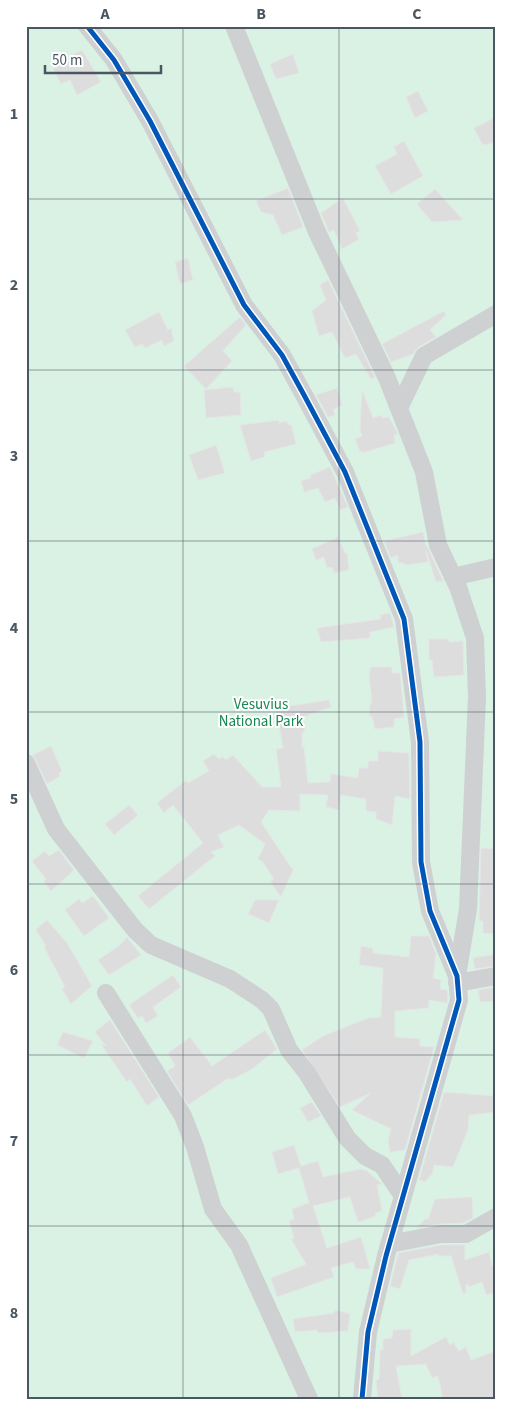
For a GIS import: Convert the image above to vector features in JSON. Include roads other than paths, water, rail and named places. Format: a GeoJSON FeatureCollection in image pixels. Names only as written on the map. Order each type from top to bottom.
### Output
{"type":"FeatureCollection","features":[{"type":"Feature","properties":{"kind":"street"},"geometry":{"type":"LineString","coordinates":[[87,26],[114,60],[150,121],[244,304],[282,355],[345,472],[367,523],[386,578],[404,619],[420,742],[421,862],[430,911],[457,980]]}},
{"type":"Feature","properties":{"kind":"street"},"geometry":{"type":"LineString","coordinates":[[234,26],[269,110],[294,179],[387,378],[399,408],[424,472],[438,545],[453,577],[475,638],[477,697],[468,909],[457,980],[459,1000],[389,1244],[368,1332],[362,1399]]}},
{"type":"Feature","properties":{"kind":"street"},"geometry":{"type":"LineString","coordinates":[[399,408],[424,356],[496,314]]}},
{"type":"Feature","properties":{"kind":"street"},"geometry":{"type":"LineString","coordinates":[[453,577],[496,567]]}},
{"type":"Feature","properties":{"kind":"street"},"geometry":{"type":"LineString","coordinates":[[26,763],[56,829],[135,930],[151,945],[230,979],[262,1000],[271,1009],[289,1050],[307,1073],[347,1138],[365,1156],[382,1166],[402,1196]]}},
{"type":"Feature","properties":{"kind":"street"},"geometry":{"type":"LineString","coordinates":[[457,980],[496,976]]}},
{"type":"Feature","properties":{"kind":"street"},"geometry":{"type":"LineString","coordinates":[[106,993],[182,1116],[195,1147],[213,1209],[239,1245],[308,1399]]}},
{"type":"Feature","properties":{"kind":"street"},"geometry":{"type":"LineString","coordinates":[[389,1244],[441,1234],[466,1234],[496,1217]]}},
{"type":"Feature","properties":{"kind":"park label","name":"Vesuvius National Park"},"geometry":{"type":"Point","coordinates":[261,712]}}]}
